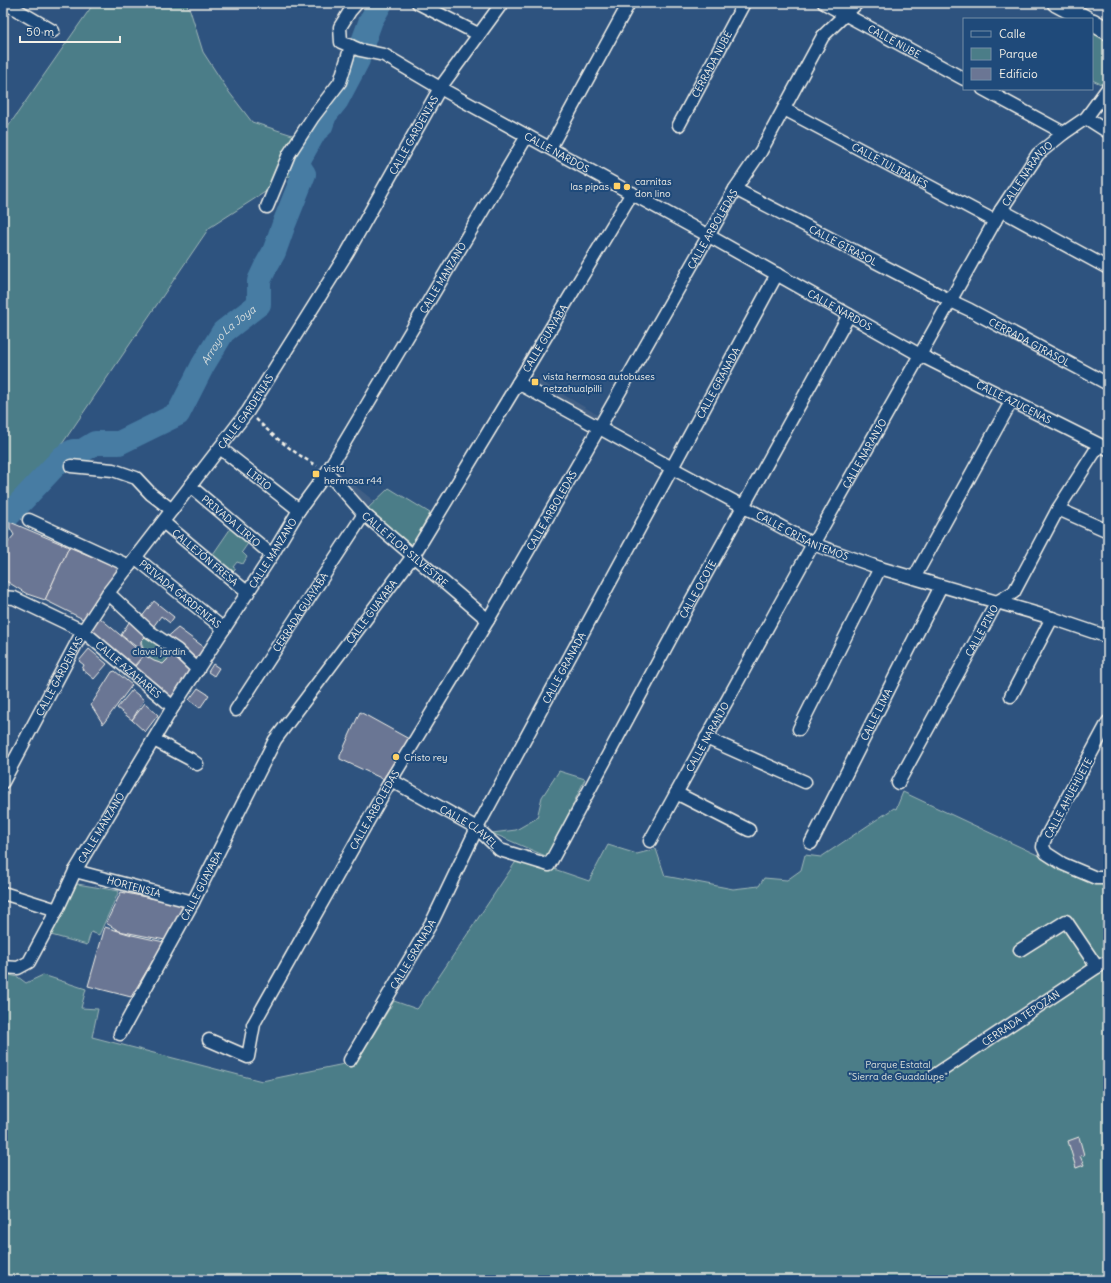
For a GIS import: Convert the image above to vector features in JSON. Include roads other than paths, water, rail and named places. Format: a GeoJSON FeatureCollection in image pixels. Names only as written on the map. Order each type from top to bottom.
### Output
{"type":"FeatureCollection","features":[{"type":"Feature","properties":{"kind":"street"},"geometry":{"type":"LineString","coordinates":[[5,3],[53,31]]}},
{"type":"Feature","properties":{"kind":"street"},"geometry":{"type":"LineString","coordinates":[[266,207],[289,154],[313,117],[340,82],[355,48],[341,42],[340,27],[357,3]]}},
{"type":"Feature","properties":{"kind":"street"},"geometry":{"type":"LineString","coordinates":[[418,3],[478,34]]}},
{"type":"Feature","properties":{"kind":"street","name":"CALLE GARDENIAS"},"geometry":{"type":"LineString","coordinates":[[3,782],[84,631],[108,593],[248,411],[347,253],[440,88],[502,3]]}},
{"type":"Feature","properties":{"kind":"street"},"geometry":{"type":"LineString","coordinates":[[550,148],[629,3]]}},
{"type":"Feature","properties":{"kind":"street","name":"CERRADA NUBE"},"geometry":{"type":"LineString","coordinates":[[679,125],[744,3]]}},
{"type":"Feature","properties":{"kind":"street","name":"CALLE NUBE"},"geometry":{"type":"LineString","coordinates":[[824,3],[963,78]]}},
{"type":"Feature","properties":{"kind":"street","name":"CALLE ARBOLEDAS"},"geometry":{"type":"LineString","coordinates":[[209,1040],[248,1057],[254,1024],[391,780],[488,620],[735,189],[761,151],[823,36],[857,3]]}},
{"type":"Feature","properties":{"kind":"street"},"geometry":{"type":"LineString","coordinates":[[1056,3],[1084,18]]}},
{"type":"Feature","properties":{"kind":"street"},"geometry":{"type":"LineString","coordinates":[[1093,23],[1108,31]]}},
{"type":"Feature","properties":{"kind":"street","name":"CALLE NARDOS"},"geometry":{"type":"LineString","coordinates":[[355,48],[384,55],[440,88],[632,193],[920,355]]}},
{"type":"Feature","properties":{"kind":"street","name":"CALLE NARANJO"},"geometry":{"type":"LineString","coordinates":[[650,841],[812,544],[1001,210],[1038,154],[1086,118],[1108,88]]}},
{"type":"Feature","properties":{"kind":"street"},"geometry":{"type":"LineString","coordinates":[[985,90],[1064,133]]}},
{"type":"Feature","properties":{"kind":"street","name":"CALLE TULIPANES"},"geometry":{"type":"LineString","coordinates":[[784,109],[995,221]]}},
{"type":"Feature","properties":{"kind":"street"},"geometry":{"type":"LineString","coordinates":[[1086,118],[1108,132]]}},
{"type":"Feature","properties":{"kind":"street","name":"CALLE MANZANO"},"geometry":{"type":"LineString","coordinates":[[3,967],[18,968],[29,962],[76,871],[173,707],[248,593],[299,510],[327,472],[527,136]]}},
{"type":"Feature","properties":{"kind":"street","name":"CALLE GIRASOL"},"geometry":{"type":"LineString","coordinates":[[735,189],[950,301]]}},
{"type":"Feature","properties":{"kind":"street","name":"CALLE GUAYABA"},"geometry":{"type":"LineString","coordinates":[[120,1034],[193,902],[275,740],[412,556],[518,384],[632,193]]}},
{"type":"Feature","properties":{"kind":"street"},"geometry":{"type":"LineString","coordinates":[[1001,210],[1108,268]]}},
{"type":"Feature","properties":{"kind":"street","name":"CALLE GRANADA"},"geometry":{"type":"LineString","coordinates":[[350,1060],[433,920],[477,828],[776,274]]}},
{"type":"Feature","properties":{"kind":"street","name":"CERRADA GIRASOL"},"geometry":{"type":"LineString","coordinates":[[950,301],[977,313],[1108,384]]}},
{"type":"Feature","properties":{"kind":"street","name":"CALLE OCOTE"},"geometry":{"type":"LineString","coordinates":[[549,865],[687,608],[849,315]]}},
{"type":"Feature","properties":{"kind":"street","name":"CALLE AZUCENAS"},"geometry":{"type":"LineString","coordinates":[[920,355],[1103,447]]}},
{"type":"Feature","properties":{"kind":"street","name":"CALLE CRISANTEMOS"},"geometry":{"type":"LineString","coordinates":[[518,384],[812,544],[880,568],[1052,618],[1108,637]]}},
{"type":"Feature","properties":{"kind":"street"},"geometry":{"type":"LineString","coordinates":[[914,578],[1011,402]]}},
{"type":"Feature","properties":{"kind":"street","name":"CALLE PINO"},"geometry":{"type":"LineString","coordinates":[[898,783],[997,602],[1014,592],[1058,509],[1103,447]]}},
{"type":"Feature","properties":{"kind":"street","name":"LIRIO"},"geometry":{"type":"LineString","coordinates":[[220,448],[299,510]]}},
{"type":"Feature","properties":{"kind":"street"},"geometry":{"type":"LineString","coordinates":[[71,466],[112,470],[136,478],[151,494],[172,510]]}},
{"type":"Feature","properties":{"kind":"street","name":"CALLE FLOR SILVESTRE"},"geometry":{"type":"LineString","coordinates":[[327,472],[364,514],[488,620]]}},
{"type":"Feature","properties":{"kind":"street","name":"PRIVADA LIRIO"},"geometry":{"type":"LineString","coordinates":[[190,486],[272,555]]}},
{"type":"Feature","properties":{"kind":"street"},"geometry":{"type":"LineString","coordinates":[[1058,509],[1108,531]]}},
{"type":"Feature","properties":{"kind":"street","name":"CERRADA GUAYABA"},"geometry":{"type":"LineString","coordinates":[[236,710],[364,514]]}},
{"type":"Feature","properties":{"kind":"street","name":"PRIVADA GARDENIAS"},"geometry":{"type":"LineString","coordinates":[[29,520],[132,562],[224,629]]}},
{"type":"Feature","properties":{"kind":"street","name":"CALLEJÓN FRESA"},"geometry":{"type":"LineString","coordinates":[[163,522],[248,593]]}},
{"type":"Feature","properties":{"kind":"street"},"geometry":{"type":"LineString","coordinates":[[800,729],[880,568]]}},
{"type":"Feature","properties":{"kind":"street","name":"CALLE LIMA"},"geometry":{"type":"LineString","coordinates":[[811,843],[941,586]]}},
{"type":"Feature","properties":{"kind":"street"},"geometry":{"type":"LineString","coordinates":[[108,593],[150,632],[177,650],[198,670]]}},
{"type":"Feature","properties":{"kind":"street","name":"CALLE AZAHARES"},"geometry":{"type":"LineString","coordinates":[[3,597],[14,598],[84,631],[173,707]]}},
{"type":"Feature","properties":{"kind":"street"},"geometry":{"type":"LineString","coordinates":[[1011,696],[1052,618]]}},
{"type":"Feature","properties":{"kind":"street","name":"CALLE AHUEHUETE"},"geometry":{"type":"LineString","coordinates":[[1108,722],[1044,841],[1043,847],[1046,853],[1063,864],[1096,878],[1108,878]]}},
{"type":"Feature","properties":{"kind":"street"},"geometry":{"type":"LineString","coordinates":[[706,738],[804,782]]}},
{"type":"Feature","properties":{"kind":"street"},"geometry":{"type":"LineString","coordinates":[[154,740],[197,764]]}},
{"type":"Feature","properties":{"kind":"street","name":"CALLE CLAVEL"},"geometry":{"type":"LineString","coordinates":[[391,780],[477,828],[500,850],[549,865]]}},
{"type":"Feature","properties":{"kind":"street"},"geometry":{"type":"LineString","coordinates":[[676,793],[749,830]]}},
{"type":"Feature","properties":{"kind":"street","name":"HORTENSIA"},"geometry":{"type":"LineString","coordinates":[[76,871],[193,902]]}},
{"type":"Feature","properties":{"kind":"street"},"geometry":{"type":"LineString","coordinates":[[3,893],[57,910]]}},
{"type":"Feature","properties":{"kind":"street"},"geometry":{"type":"LineString","coordinates":[[1020,950],[1066,921],[1097,967]]}},
{"type":"Feature","properties":{"kind":"street","name":"CERRADA TEPOZÁN"},"geometry":{"type":"LineString","coordinates":[[935,1075],[1097,967],[1108,962]]}},
{"type":"Feature","properties":{"kind":"waterway","name":"Arroyo La Joya"},"geometry":{"type":"LineString","coordinates":[[3,521],[63,457],[73,451],[82,451],[95,443],[119,443],[178,414],[203,365],[223,332],[259,304],[259,281],[274,252],[304,174],[297,163],[315,131],[321,126],[325,115],[337,100],[347,81],[358,60],[371,20],[381,3]]}},
{"type":"Feature","properties":{"kind":"place","name":"las pipas"},"geometry":{"type":"Point","coordinates":[617,186]}},
{"type":"Feature","properties":{"kind":"place","name":"carnitas don lino"},"geometry":{"type":"Point","coordinates":[627,187]}},
{"type":"Feature","properties":{"kind":"place","name":"vista hermosa autobuses netzahualpilli"},"geometry":{"type":"Point","coordinates":[535,382]}},
{"type":"Feature","properties":{"kind":"place","name":"vista hermosa r44"},"geometry":{"type":"Point","coordinates":[316,474]}},
{"type":"Feature","properties":{"kind":"place","name":"Cristo rey"},"geometry":{"type":"Point","coordinates":[396,757]}},
{"type":"Feature","properties":{"kind":"park label","name":"clavel jardín"},"geometry":{"type":"Point","coordinates":[159,651]}},
{"type":"Feature","properties":{"kind":"park label","name":"Parque Estatal \"Sierra de Guadalupe\""},"geometry":{"type":"Point","coordinates":[898,1070]}}]}
